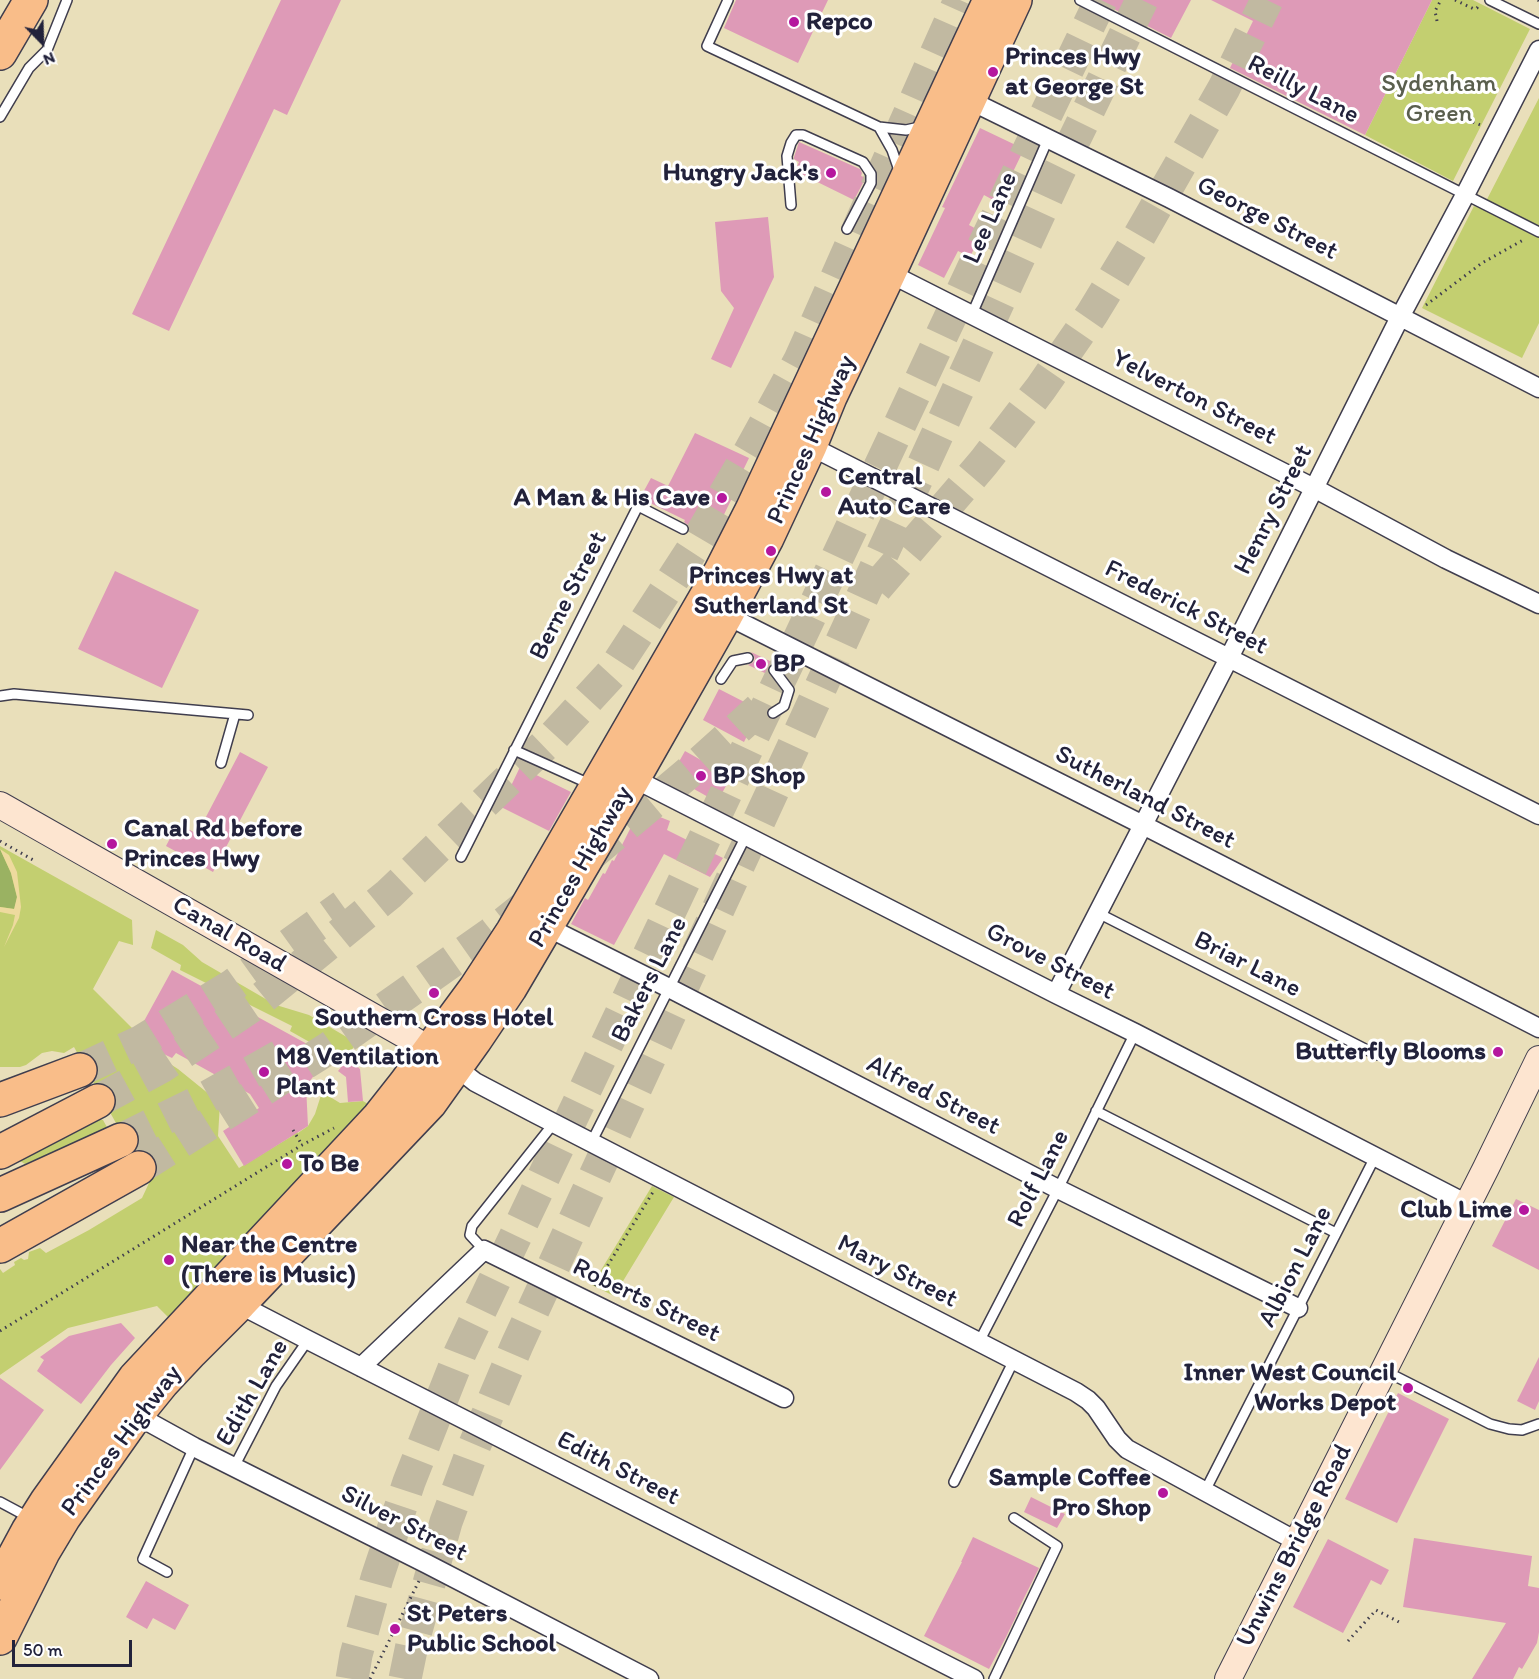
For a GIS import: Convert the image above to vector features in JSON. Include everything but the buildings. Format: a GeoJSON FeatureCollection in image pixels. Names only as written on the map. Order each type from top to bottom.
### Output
{"type":"FeatureCollection","features":[{"type":"Feature","properties":{"kind":"highway"},"geometry":{"type":"LineString","coordinates":[[0,25],[13,0]]}},
{"type":"Feature","properties":{"kind":"highway"},"geometry":{"type":"LineString","coordinates":[[0,53],[32,0]]}},
{"type":"Feature","properties":{"kind":"highway","name":"Princes Highway"},"geometry":{"type":"LineString","coordinates":[[0,1583],[46,1501],[135,1378],[380,1117],[443,1058],[510,988],[547,927],[613,777],[742,531],[990,0]]}},
{"type":"Feature","properties":{"kind":"highway","name":"Princes Highway"},"geometry":{"type":"LineString","coordinates":[[0,1638],[64,1517],[136,1415],[162,1383],[424,1109],[443,1058],[494,961],[613,777],[726,615],[767,538],[830,397],[1015,0]]}},
{"type":"Feature","properties":{"kind":"highway"},"geometry":{"type":"LineString","coordinates":[[0,1100],[80,1070]]}},
{"type":"Feature","properties":{"kind":"highway"},"geometry":{"type":"LineString","coordinates":[[0,1152],[98,1101]]}},
{"type":"Feature","properties":{"kind":"highway"},"geometry":{"type":"LineString","coordinates":[[0,1195],[121,1140]]}},
{"type":"Feature","properties":{"kind":"highway"},"geometry":{"type":"LineString","coordinates":[[0,1246],[139,1168]]}},
{"type":"Feature","properties":{"kind":"main road","name":"Canal Road"},"geometry":{"type":"LineString","coordinates":[[0,805],[443,1058]]}},
{"type":"Feature","properties":{"kind":"main road","name":"Unwins Bridge Road"},"geometry":{"type":"LineString","coordinates":[[1228,1679],[1539,1059]]}},
{"type":"Feature","properties":{"kind":"street","name":"Henry Street"},"geometry":{"type":"LineString","coordinates":[[1056,994],[1229,658],[1400,317],[1539,50]]}},
{"type":"Feature","properties":{"kind":"street","name":"George Street"},"geometry":{"type":"LineString","coordinates":[[969,100],[1169,198],[1539,388]]}},
{"type":"Feature","properties":{"kind":"street","name":"Yelverton Street"},"geometry":{"type":"LineString","coordinates":[[889,273],[1314,488],[1446,559],[1539,604]]}},
{"type":"Feature","properties":{"kind":"street","name":"Frederick Street"},"geometry":{"type":"LineString","coordinates":[[810,446],[1539,815]]}},
{"type":"Feature","properties":{"kind":"street","name":"Sutherland Street"},"geometry":{"type":"LineString","coordinates":[[726,615],[1539,1028]]}},
{"type":"Feature","properties":{"kind":"street","name":"Grove Street"},"geometry":{"type":"LineString","coordinates":[[613,777],[746,836],[1467,1204]]}},
{"type":"Feature","properties":{"kind":"street","name":"Alfred Street"},"geometry":{"type":"LineString","coordinates":[[547,927],[1058,1189],[1298,1308]]}},
{"type":"Feature","properties":{"kind":"street","name":"Mary Street"},"geometry":{"type":"LineString","coordinates":[[443,1058],[475,1082],[1088,1400],[1127,1449],[1298,1542]]}},
{"type":"Feature","properties":{"kind":"street","name":"Roberts Street"},"geometry":{"type":"LineString","coordinates":[[484,1250],[784,1398]]}},
{"type":"Feature","properties":{"kind":"street"},"geometry":{"type":"LineString","coordinates":[[362,1367],[484,1250]]}},
{"type":"Feature","properties":{"kind":"street","name":"Edith Street"},"geometry":{"type":"LineString","coordinates":[[240,1303],[308,1340],[974,1679]]}},
{"type":"Feature","properties":{"kind":"street","name":"Silver Street"},"geometry":{"type":"LineString","coordinates":[[136,1415],[194,1447],[428,1564],[649,1679]]}},
{"type":"Feature","properties":{"kind":"lane"},"geometry":{"type":"LineString","coordinates":[[0,117],[29,68],[47,50],[67,0]]}},
{"type":"Feature","properties":{"kind":"lane"},"geometry":{"type":"LineString","coordinates":[[728,0],[707,46],[879,127],[906,130],[933,124]]}},
{"type":"Feature","properties":{"kind":"lane","name":"Reilly Lane"},"geometry":{"type":"LineString","coordinates":[[1080,0],[1539,232]]}},
{"type":"Feature","properties":{"kind":"lane"},"geometry":{"type":"LineString","coordinates":[[1485,2],[1539,24]]}},
{"type":"Feature","properties":{"kind":"lane"},"geometry":{"type":"LineString","coordinates":[[879,127],[892,150],[904,183]]}},
{"type":"Feature","properties":{"kind":"lane"},"geometry":{"type":"LineString","coordinates":[[791,205],[787,156],[796,135],[803,135],[863,162],[871,174],[871,183],[847,229]]}},
{"type":"Feature","properties":{"kind":"lane","name":"Lee Lane"},"geometry":{"type":"LineString","coordinates":[[972,314],[1048,139]]}},
{"type":"Feature","properties":{"kind":"lane","name":"Berne Street"},"geometry":{"type":"LineString","coordinates":[[461,857],[638,506],[683,529]]}},
{"type":"Feature","properties":{"kind":"lane"},"geometry":{"type":"LineString","coordinates":[[722,679],[734,661],[748,658]]}},
{"type":"Feature","properties":{"kind":"lane"},"geometry":{"type":"LineString","coordinates":[[773,713],[784,706],[789,690],[774,670]]}},
{"type":"Feature","properties":{"kind":"lane"},"geometry":{"type":"LineString","coordinates":[[0,696],[14,694],[248,715]]}},
{"type":"Feature","properties":{"kind":"lane"},"geometry":{"type":"LineString","coordinates":[[221,763],[235,714]]}},
{"type":"Feature","properties":{"kind":"lane"},"geometry":{"type":"LineString","coordinates":[[514,750],[613,777]]}},
{"type":"Feature","properties":{"kind":"lane","name":"Bakers Lane"},"geometry":{"type":"LineString","coordinates":[[591,1143],[746,836]]}},
{"type":"Feature","properties":{"kind":"lane","name":"Briar Lane"},"geometry":{"type":"LineString","coordinates":[[1098,913],[1377,1055]]}},
{"type":"Feature","properties":{"kind":"lane","name":"Rolf Lane"},"geometry":{"type":"LineString","coordinates":[[979,1342],[1135,1033]]}},
{"type":"Feature","properties":{"kind":"lane"},"geometry":{"type":"LineString","coordinates":[[1096,1111],[1336,1233]]}},
{"type":"Feature","properties":{"kind":"lane"},"geometry":{"type":"LineString","coordinates":[[484,1250],[470,1235],[472,1226],[554,1123]]}},
{"type":"Feature","properties":{"kind":"lane","name":"Albion Lane"},"geometry":{"type":"LineString","coordinates":[[1205,1491],[1375,1157]]}},
{"type":"Feature","properties":{"kind":"lane","name":"Edith Lane"},"geometry":{"type":"LineString","coordinates":[[234,1467],[276,1386],[308,1340]]}},
{"type":"Feature","properties":{"kind":"lane"},"geometry":{"type":"LineString","coordinates":[[954,1482],[1014,1360]]}},
{"type":"Feature","properties":{"kind":"lane"},"geometry":{"type":"LineString","coordinates":[[1383,1371],[1490,1424],[1522,1430],[1539,1424]]}},
{"type":"Feature","properties":{"kind":"lane"},"geometry":{"type":"LineString","coordinates":[[167,1572],[143,1559],[194,1447]]}},
{"type":"Feature","properties":{"kind":"lane"},"geometry":{"type":"LineString","coordinates":[[0,1502],[35,1520]]}},
{"type":"Feature","properties":{"kind":"lane"},"geometry":{"type":"LineString","coordinates":[[994,1679],[1057,1546],[1014,1518]]}},
{"type":"Feature","properties":{"kind":"path"},"geometry":{"type":"LineString","coordinates":[[1437,21],[1435,11],[1441,0]]}},
{"type":"Feature","properties":{"kind":"path"},"geometry":{"type":"LineString","coordinates":[[1455,0],[1474,9],[1485,2]]}},
{"type":"Feature","properties":{"kind":"path"},"geometry":{"type":"LineString","coordinates":[[1473,122],[1484,127]]}},
{"type":"Feature","properties":{"kind":"path"},"geometry":{"type":"LineString","coordinates":[[1400,317],[1422,308],[1482,263],[1539,232]]}},
{"type":"Feature","properties":{"kind":"path"},"geometry":{"type":"LineString","coordinates":[[0,841],[35,861]]}},
{"type":"Feature","properties":{"kind":"path"},"geometry":{"type":"LineString","coordinates":[[0,1332],[302,1145],[342,1125]]}},
{"type":"Feature","properties":{"kind":"path"},"geometry":{"type":"LineString","coordinates":[[292,1130],[302,1145]]}},
{"type":"Feature","properties":{"kind":"path"},"geometry":{"type":"LineString","coordinates":[[586,1300],[655,1188]]}},
{"type":"Feature","properties":{"kind":"path"},"geometry":{"type":"LineString","coordinates":[[370,1679],[428,1564]]}},
{"type":"Feature","properties":{"kind":"path"},"geometry":{"type":"LineString","coordinates":[[1348,1641],[1376,1610],[1399,1622]]}},
{"type":"Feature","properties":{"kind":"green space","name":"Sydenham Green"},"geometry":{"type":"Polygon","coordinates":[[[1432,0],[1473,0],[1530,29],[1453,181],[1365,135],[1432,0]]]}},
{"type":"Feature","properties":{"kind":"green space","name":"Sydenham Green"},"geometry":{"type":"Polygon","coordinates":[[[1539,98],[1539,323],[1522,358],[1422,308],[1474,206],[1482,209],[1539,98]]]}},
{"type":"Feature","properties":{"kind":"green space"},"geometry":{"type":"Polygon","coordinates":[[[0,846],[132,920],[133,945],[119,941],[93,989],[164,1060],[220,1103],[218,1136],[239,1168],[292,1136],[295,1129],[298,1133],[308,1126],[315,1114],[322,1092],[340,1103],[363,1101],[368,1104],[341,1139],[169,1318],[157,1306],[68,1328],[0,1375],[0,1269],[3,1273],[21,1258],[28,1259],[29,1252],[40,1248],[46,1253],[89,1230],[142,1198],[149,1183],[74,1047],[64,1053],[52,1051],[42,1053],[20,1067],[0,1067],[0,846]]]}},
{"type":"Feature","properties":{"kind":"green space"},"geometry":{"type":"Polygon","coordinates":[[[0,849],[11,873],[17,897],[15,909],[0,907],[0,849]]]}},
{"type":"Feature","properties":{"kind":"green space"},"geometry":{"type":"Polygon","coordinates":[[[156,930],[183,945],[202,962],[276,1005],[309,1015],[357,1043],[343,1061],[290,1031],[292,1026],[180,970],[181,965],[151,948],[156,930]]]}},
{"type":"Feature","properties":{"kind":"green space"},"geometry":{"type":"Polygon","coordinates":[[[99,1119],[103,1120],[108,1129],[25,1164],[20,1161],[99,1119]]]}},
{"type":"Feature","properties":{"kind":"green space"},"geometry":{"type":"Polygon","coordinates":[[[652,1186],[674,1197],[614,1296],[592,1285],[652,1186]]]}},
{"type":"Feature","properties":{"kind":"sand"},"geometry":{"type":"Polygon","coordinates":[[[0,849],[9,855],[17,872],[21,907],[19,918],[4,947],[15,915],[0,912],[0,907],[14,909],[17,897],[11,873],[0,849]]]}},
{"type":"Feature","properties":{"kind":"tunnel"},"geometry":{"type":"LineString","coordinates":[[98,1101],[161,1067],[255,1004],[389,894],[552,738],[611,674],[692,550],[800,360],[960,0]]}},
{"type":"Feature","properties":{"kind":"tunnel"},"geometry":{"type":"LineString","coordinates":[[352,1679],[356,1655],[377,1578],[409,1482],[460,1353],[1101,0]]}},
{"type":"Feature","properties":{"kind":"tunnel"},"geometry":{"type":"LineString","coordinates":[[405,1679],[412,1645],[446,1522],[473,1449],[517,1345],[1057,175],[1142,0]]}},
{"type":"Feature","properties":{"kind":"tunnel"},"geometry":{"type":"LineString","coordinates":[[876,588],[984,462],[1041,388],[1092,314],[1224,88],[1267,0]]}},
{"type":"Feature","properties":{"kind":"tunnel"},"geometry":{"type":"LineString","coordinates":[[589,856],[693,769],[759,709]]}},
{"type":"Feature","properties":{"kind":"tunnel"},"geometry":{"type":"LineString","coordinates":[[139,1168],[329,1048],[492,933],[527,905]]}},
{"type":"Feature","properties":{"kind":"tunnel"},"geometry":{"type":"LineString","coordinates":[[80,1070],[140,1042],[233,985],[343,906]]}},
{"type":"Feature","properties":{"kind":"tunnel"},"geometry":{"type":"LineString","coordinates":[[121,1140],[198,1102],[280,1056]]}},
{"type":"Feature","properties":{"kind":"place","name":"Repco"},"geometry":{"type":"Point","coordinates":[794,22]}},
{"type":"Feature","properties":{"kind":"place","name":"Princes Hwy at George St"},"geometry":{"type":"Point","coordinates":[993,72]}},
{"type":"Feature","properties":{"kind":"place","name":"Hungry Jack's"},"geometry":{"type":"Point","coordinates":[831,173]}},
{"type":"Feature","properties":{"kind":"place","name":"Central Auto Care"},"geometry":{"type":"Point","coordinates":[826,492]}},
{"type":"Feature","properties":{"kind":"place","name":"A Man & His Cave"},"geometry":{"type":"Point","coordinates":[722,498]}},
{"type":"Feature","properties":{"kind":"place","name":"Princes Hwy at Sutherland St"},"geometry":{"type":"Point","coordinates":[771,551]}},
{"type":"Feature","properties":{"kind":"place","name":"BP"},"geometry":{"type":"Point","coordinates":[761,664]}},
{"type":"Feature","properties":{"kind":"place","name":"BP Shop"},"geometry":{"type":"Point","coordinates":[701,776]}},
{"type":"Feature","properties":{"kind":"place","name":"Canal Rd before Princes Hwy"},"geometry":{"type":"Point","coordinates":[112,844]}},
{"type":"Feature","properties":{"kind":"place","name":"Southern Cross Hotel"},"geometry":{"type":"Point","coordinates":[434,993]}},
{"type":"Feature","properties":{"kind":"place","name":"Butterfly Blooms"},"geometry":{"type":"Point","coordinates":[1498,1052]}},
{"type":"Feature","properties":{"kind":"place","name":"M8 Ventilation Plant"},"geometry":{"type":"Point","coordinates":[264,1072]}},
{"type":"Feature","properties":{"kind":"place","name":"To Be"},"geometry":{"type":"Point","coordinates":[287,1164]}},
{"type":"Feature","properties":{"kind":"place","name":"Club Lime"},"geometry":{"type":"Point","coordinates":[1524,1210]}},
{"type":"Feature","properties":{"kind":"place","name":"Near the Centre (There is Music)"},"geometry":{"type":"Point","coordinates":[169,1260]}},
{"type":"Feature","properties":{"kind":"place","name":"Inner West Council Works Depot"},"geometry":{"type":"Point","coordinates":[1408,1388]}},
{"type":"Feature","properties":{"kind":"place","name":"Sample Coffee Pro Shop"},"geometry":{"type":"Point","coordinates":[1163,1493]}},
{"type":"Feature","properties":{"kind":"place","name":"St Peters Public School"},"geometry":{"type":"Point","coordinates":[395,1629]}}]}
